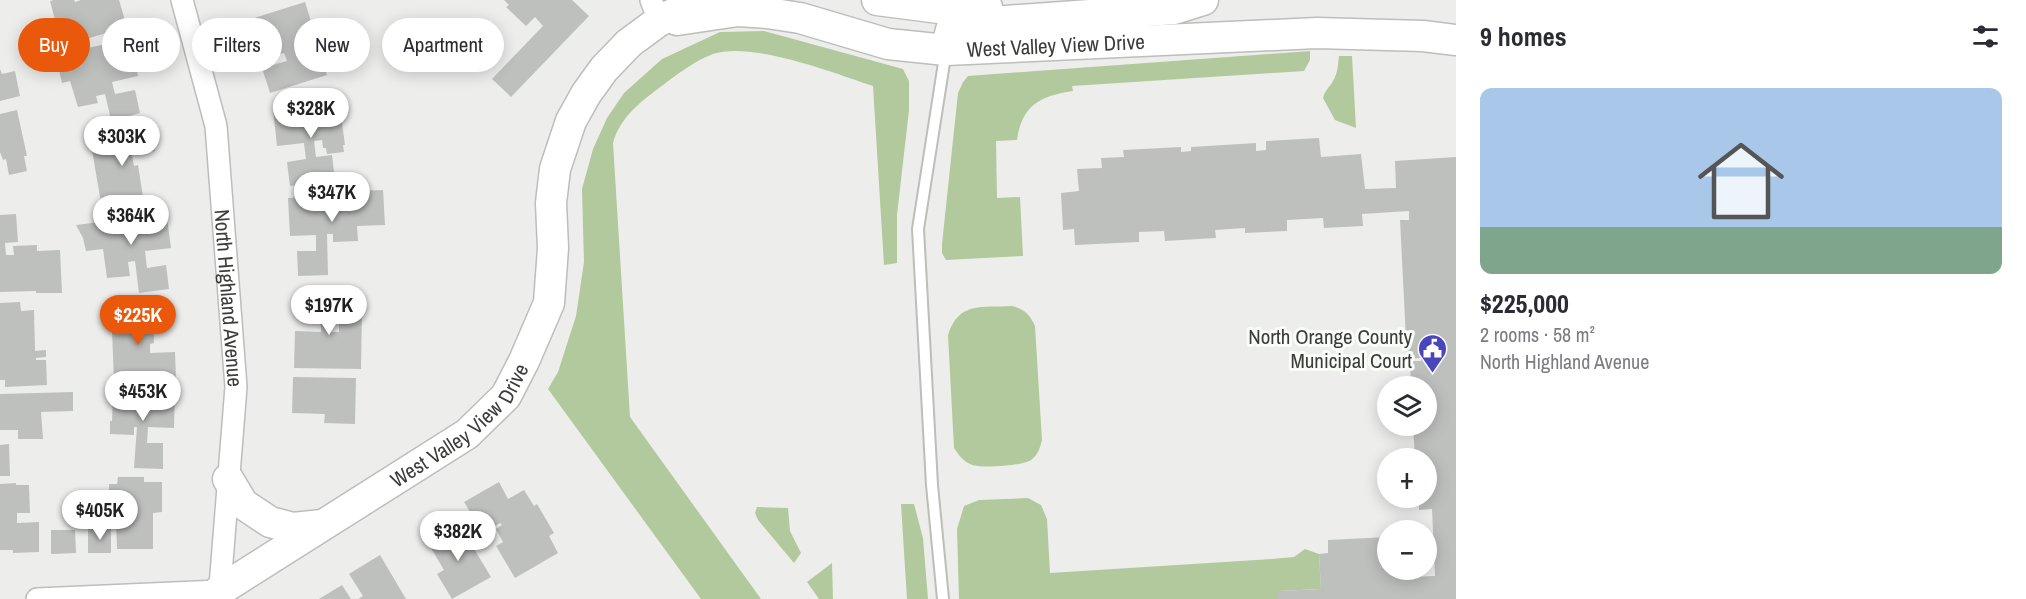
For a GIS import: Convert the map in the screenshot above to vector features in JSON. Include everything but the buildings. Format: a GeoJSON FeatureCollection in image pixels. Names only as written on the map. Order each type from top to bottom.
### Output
{"type":"FeatureCollection","features":[{"type":"Feature","properties":{"kind":"street","name":"North Highland Avenue"},"geometry":{"type":"LineString","coordinates":[[182,0],[216,126],[236,387],[219,595]]}},
{"type":"Feature","properties":{"kind":"street","name":"West Valley View Drive"},"geometry":{"type":"LineString","coordinates":[[219,595],[322,525],[467,434],[506,396],[549,303],[553,248],[551,203],[555,169],[571,121],[586,94],[604,69],[656,11],[701,0]]}},
{"type":"Feature","properties":{"kind":"street","name":"West Valley View Drive"},"geometry":{"type":"LineString","coordinates":[[877,0],[939,8],[1054,6],[1146,0]]}},
{"type":"Feature","properties":{"kind":"street"},"geometry":{"type":"LineString","coordinates":[[946,50],[951,30],[963,24],[1174,9],[1203,0]]}},
{"type":"Feature","properties":{"kind":"street","name":"West Valley View Drive"},"geometry":{"type":"LineString","coordinates":[[656,11],[690,19],[738,11],[767,13],[800,18],[888,44],[946,50],[1317,33],[1423,36],[1456,40]]}},
{"type":"Feature","properties":{"kind":"street"},"geometry":{"type":"LineString","coordinates":[[228,478],[243,504],[270,522],[293,528],[322,525]]}},
{"type":"Feature","properties":{"kind":"street"},"geometry":{"type":"LineString","coordinates":[[37,599],[219,595]]}},
{"type":"Feature","properties":{"kind":"lane"},"geometry":{"type":"LineString","coordinates":[[943,599],[932,485],[918,230],[946,50]]}},
{"type":"Feature","properties":{"kind":"green space"},"geometry":{"type":"Polygon","coordinates":[[[764,31],[903,69],[909,81],[909,110],[897,215],[897,263],[884,265],[873,86],[793,60],[729,51],[713,54],[685,69],[638,105],[620,126],[613,143],[630,417],[761,599],[701,599],[548,389],[558,372],[576,316],[584,262],[582,189],[593,149],[607,118],[624,93],[662,59],[720,32],[764,31]]]}},
{"type":"Feature","properties":{"kind":"green space"},"geometry":{"type":"Polygon","coordinates":[[[1310,51],[1310,60],[1304,71],[1072,86],[1073,91],[1042,99],[1028,110],[1023,118],[1017,140],[996,141],[997,198],[1020,197],[1023,256],[946,260],[942,253],[958,93],[968,76],[1310,51]]]}},
{"type":"Feature","properties":{"kind":"green space"},"geometry":{"type":"Polygon","coordinates":[[[1339,56],[1352,56],[1356,128],[1335,120],[1323,98],[1336,75],[1339,56]]]}},
{"type":"Feature","properties":{"kind":"green space"},"geometry":{"type":"Polygon","coordinates":[[[1012,306],[1026,313],[1035,326],[1042,440],[1035,456],[1026,462],[1001,466],[975,466],[965,461],[954,448],[948,335],[958,316],[965,311],[981,307],[1012,306]]]}},
{"type":"Feature","properties":{"kind":"green space"},"geometry":{"type":"Polygon","coordinates":[[[1028,498],[1041,505],[1047,519],[1050,573],[1294,557],[1305,549],[1319,554],[1321,589],[1278,591],[1278,599],[959,599],[957,529],[964,506],[979,500],[1028,498]]]}},
{"type":"Feature","properties":{"kind":"green space"},"geometry":{"type":"Polygon","coordinates":[[[901,504],[914,504],[923,538],[928,599],[907,599],[901,504]]]}},
{"type":"Feature","properties":{"kind":"green space"},"geometry":{"type":"Polygon","coordinates":[[[757,507],[788,508],[790,531],[801,553],[794,563],[758,520],[755,513],[757,507]]]}},
{"type":"Feature","properties":{"kind":"green space"},"geometry":{"type":"Polygon","coordinates":[[[832,563],[833,599],[819,599],[807,582],[832,563]]]}},
{"type":"Feature","properties":{"kind":"place","name":"North Orange County Municipal Court"},"geometry":{"type":"Point","coordinates":[1433,374]}}]}
